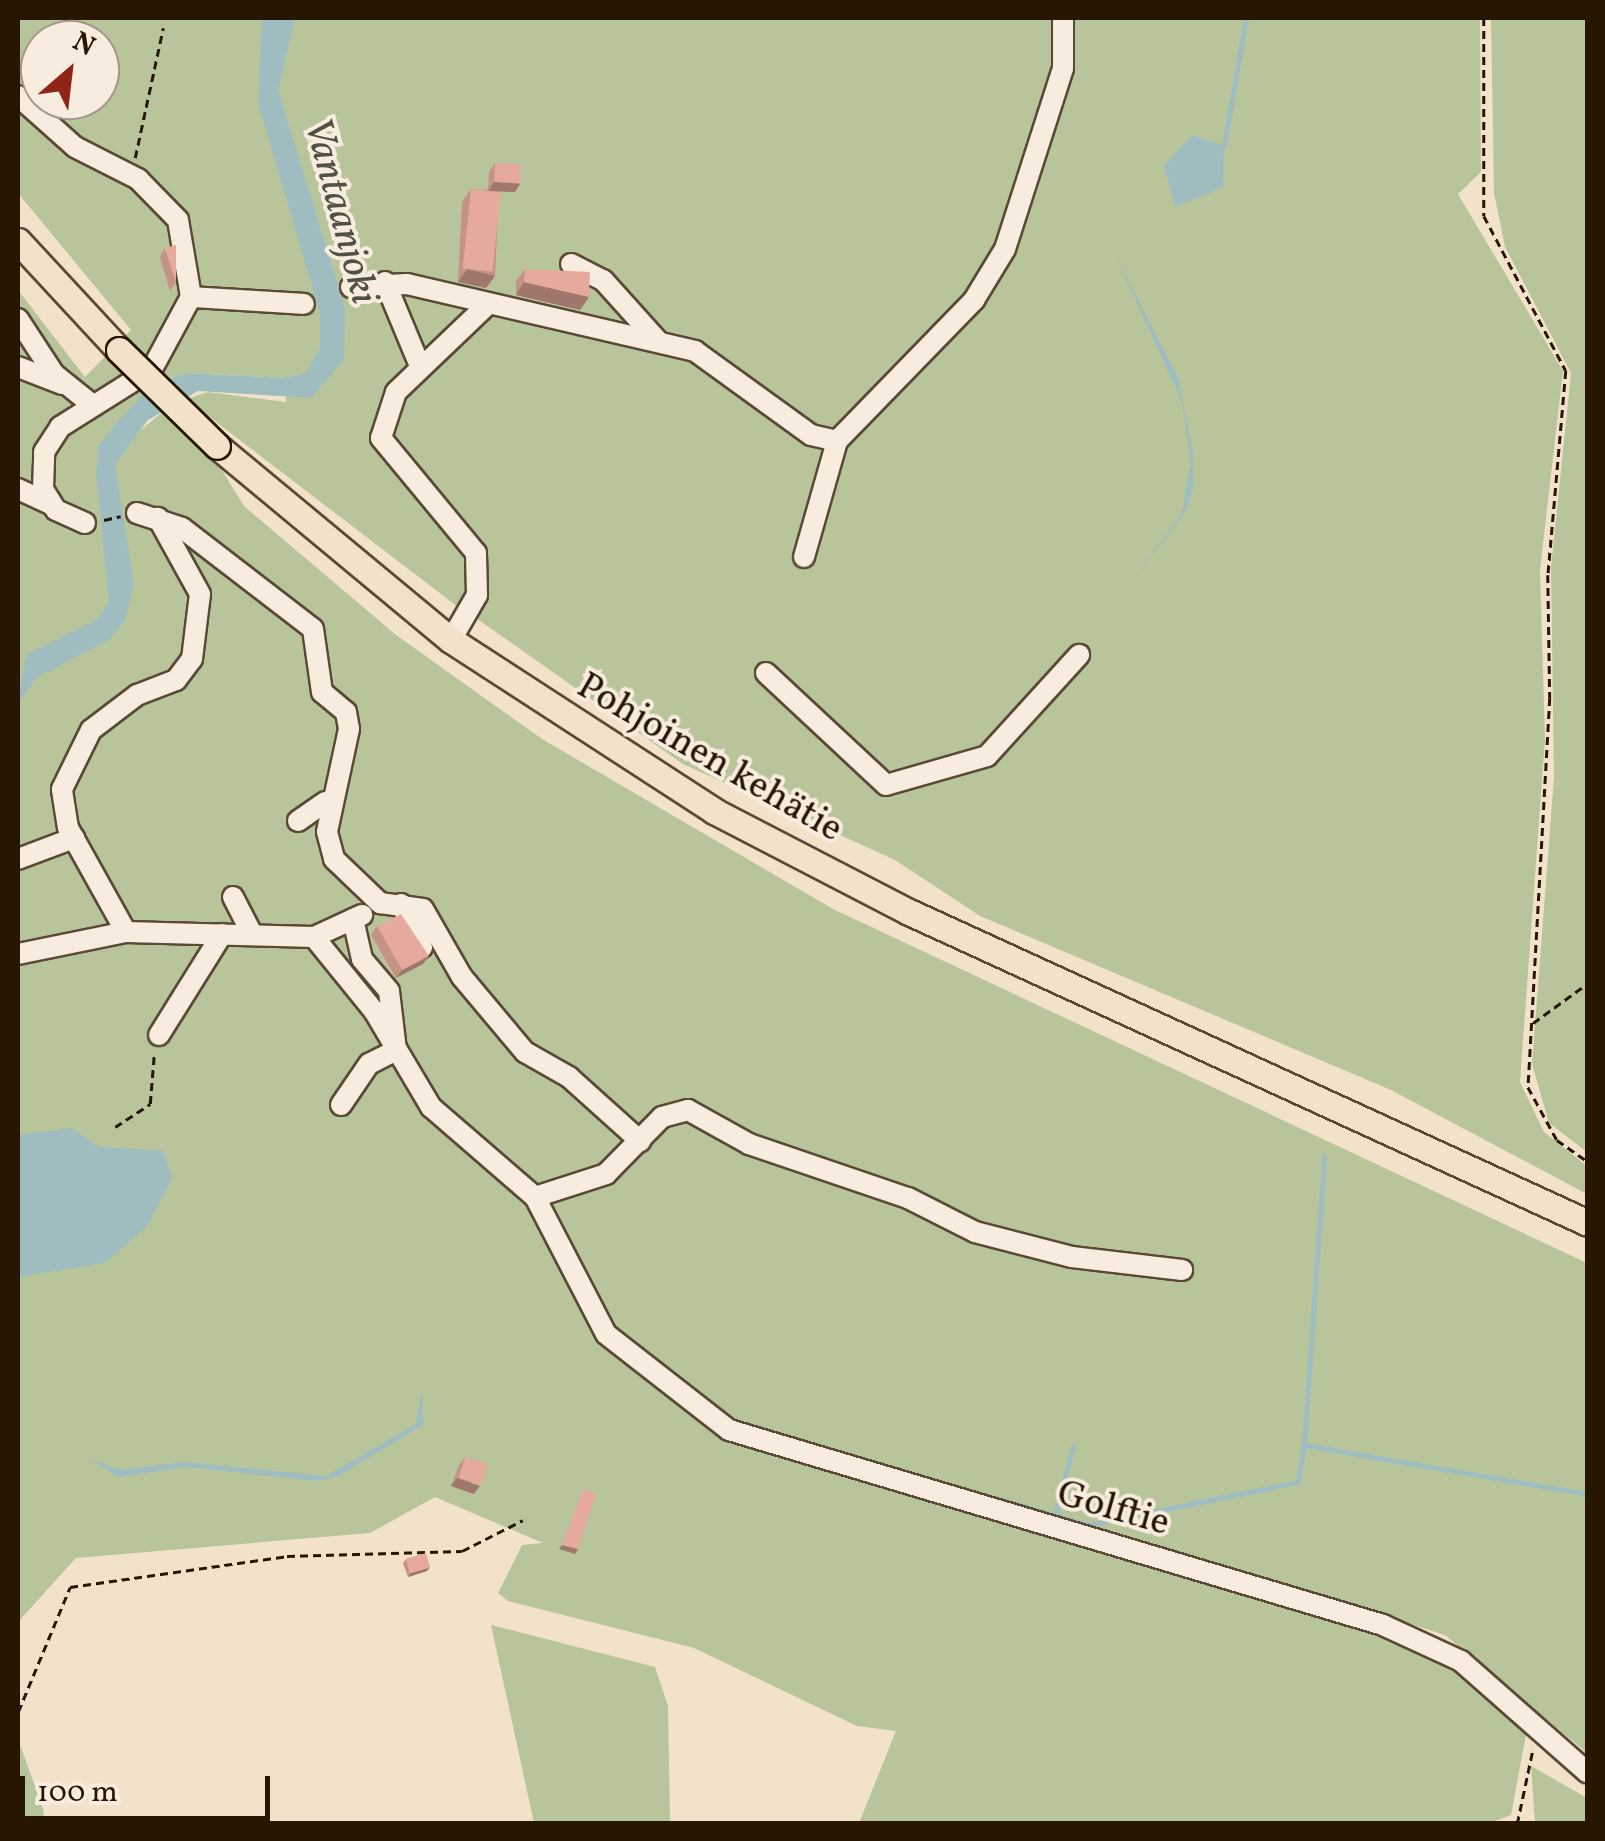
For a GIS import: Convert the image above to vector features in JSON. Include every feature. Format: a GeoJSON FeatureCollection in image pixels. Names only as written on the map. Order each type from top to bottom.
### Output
{"type":"FeatureCollection","features":[{"type":"Feature","properties":{"kind":"main road","name":"Pohjoinen kehätie"},"geometry":{"type":"LineString","coordinates":[[18,240],[119,350],[217,446],[451,640],[627,759],[830,874],[1588,1223]]}},
{"type":"Feature","properties":{"kind":"main road","name":"Pohjoinen kehätie"},"geometry":{"type":"LineString","coordinates":[[1477,1170],[1588,1236]]}},
{"type":"Feature","properties":{"kind":"street"},"geometry":{"type":"LineString","coordinates":[[804,557],[837,441],[974,300],[1005,248],[1063,68],[1063,18]]}},
{"type":"Feature","properties":{"kind":"street"},"geometry":{"type":"LineString","coordinates":[[18,96],[75,147],[138,179],[178,220],[191,297],[152,369],[90,403],[44,452],[50,504]]}},
{"type":"Feature","properties":{"kind":"street"},"geometry":{"type":"LineString","coordinates":[[571,264],[603,280],[657,340]]}},
{"type":"Feature","properties":{"kind":"street"},"geometry":{"type":"LineString","coordinates":[[351,287],[385,282],[484,308],[657,340],[725,367],[812,435],[837,441]]}},
{"type":"Feature","properties":{"kind":"street"},"geometry":{"type":"LineString","coordinates":[[385,282],[420,366]]}},
{"type":"Feature","properties":{"kind":"street"},"geometry":{"type":"LineString","coordinates":[[191,297],[304,304]]}},
{"type":"Feature","properties":{"kind":"street"},"geometry":{"type":"LineString","coordinates":[[451,640],[476,595],[476,553],[381,438],[386,410],[420,366],[484,308]]}},
{"type":"Feature","properties":{"kind":"street"},"geometry":{"type":"LineString","coordinates":[[18,319],[72,389],[90,403]]}},
{"type":"Feature","properties":{"kind":"street"},"geometry":{"type":"LineString","coordinates":[[18,367],[72,389]]}},
{"type":"Feature","properties":{"kind":"street"},"geometry":{"type":"LineString","coordinates":[[18,489],[85,523]]}},
{"type":"Feature","properties":{"kind":"street"},"geometry":{"type":"LineString","coordinates":[[147,516],[313,630],[322,692],[346,712],[349,730],[325,801],[334,859],[390,904],[422,946]]}},
{"type":"Feature","properties":{"kind":"street"},"geometry":{"type":"LineString","coordinates":[[126,932],[62,809],[72,754],[118,706],[176,680],[192,659],[200,594],[147,516]]}},
{"type":"Feature","properties":{"kind":"street"},"geometry":{"type":"LineString","coordinates":[[766,674],[886,785],[988,756],[1079,656]]}},
{"type":"Feature","properties":{"kind":"street"},"geometry":{"type":"LineString","coordinates":[[298,821],[325,801]]}},
{"type":"Feature","properties":{"kind":"street"},"geometry":{"type":"LineString","coordinates":[[18,859],[74,838]]}},
{"type":"Feature","properties":{"kind":"street"},"geometry":{"type":"LineString","coordinates":[[233,897],[252,934]]}},
{"type":"Feature","properties":{"kind":"street"},"geometry":{"type":"LineString","coordinates":[[18,954],[126,932],[314,937],[390,904],[423,909],[462,977],[525,1052],[569,1077],[640,1141]]}},
{"type":"Feature","properties":{"kind":"street"},"geometry":{"type":"LineString","coordinates":[[353,919],[362,960],[389,991],[396,1050]]}},
{"type":"Feature","properties":{"kind":"street"},"geometry":{"type":"LineString","coordinates":[[160,1034],[222,934]]}},
{"type":"Feature","properties":{"kind":"street"},"geometry":{"type":"LineString","coordinates":[[314,937],[396,1050],[431,1108],[535,1197],[606,1174],[662,1118],[688,1110],[748,1144],[908,1198],[974,1232],[1072,1258],[1182,1270]]}},
{"type":"Feature","properties":{"kind":"street"},"geometry":{"type":"LineString","coordinates":[[342,1105],[369,1064],[396,1050]]}},
{"type":"Feature","properties":{"kind":"street","name":"Golftie"},"geometry":{"type":"LineString","coordinates":[[535,1197],[606,1334],[745,1436],[1430,1644],[1485,1680],[1541,1738],[1588,1773]]}},
{"type":"Feature","properties":{"kind":"path"},"geometry":{"type":"LineString","coordinates":[[1484,18],[1484,216],[1566,370],[1548,574],[1533,1102],[1558,1140],[1588,1162]]}},
{"type":"Feature","properties":{"kind":"path"},"geometry":{"type":"LineString","coordinates":[[138,179],[144,102],[164,28]]}},
{"type":"Feature","properties":{"kind":"path"},"geometry":{"type":"LineString","coordinates":[[85,523],[147,516]]}},
{"type":"Feature","properties":{"kind":"path"},"geometry":{"type":"LineString","coordinates":[[1533,1024],[1588,982]]}},
{"type":"Feature","properties":{"kind":"path"},"geometry":{"type":"LineString","coordinates":[[115,1127],[150,1104],[160,1034]]}},
{"type":"Feature","properties":{"kind":"path"},"geometry":{"type":"LineString","coordinates":[[18,1712],[70,1587],[287,1556],[462,1551],[523,1520]]}},
{"type":"Feature","properties":{"kind":"path"},"geometry":{"type":"LineString","coordinates":[[1517,1824],[1527,1756],[1541,1738]]}},
{"type":"Feature","properties":{"kind":"green space"},"geometry":{"type":"Polygon","coordinates":[[[18,18],[1480,18],[1481,172],[1458,194],[1563,371],[1540,570],[1545,739],[1520,1082],[1544,1132],[1587,1166],[1587,1194],[1391,1090],[980,916],[895,860],[683,764],[476,618],[484,567],[458,607],[186,399],[208,392],[286,402],[285,378],[185,373],[131,438],[165,410],[213,456],[244,506],[396,635],[542,739],[833,909],[1587,1263],[1587,1753],[1445,1635],[1289,1585],[1286,1606],[1442,1658],[1526,1735],[1511,1815],[1487,1824],[859,1823],[896,1731],[857,1726],[694,1648],[508,1601],[498,1593],[522,1545],[543,1543],[435,1497],[370,1533],[76,1558],[18,1622],[18,290],[85,377],[131,330],[18,193],[18,18]]]}},
{"type":"Feature","properties":{"kind":"green space"},"geometry":{"type":"Polygon","coordinates":[[[1491,18],[1587,18],[1587,1152],[1549,1123],[1532,1064],[1554,777],[1551,567],[1571,373],[1505,247],[1494,193],[1491,18]]]}},
{"type":"Feature","properties":{"kind":"green space"},"geometry":{"type":"Polygon","coordinates":[[[491,1625],[655,1667],[668,1706],[670,1823],[534,1823],[491,1625]]]}},
{"type":"Feature","properties":{"kind":"green space"},"geometry":{"type":"Polygon","coordinates":[[[18,1739],[43,1809],[45,1823],[18,1823],[18,1739]]]}},
{"type":"Feature","properties":{"kind":"green space"},"geometry":{"type":"Polygon","coordinates":[[[1531,1766],[1587,1798],[1587,1823],[1535,1823],[1531,1766]]]}},
{"type":"Feature","properties":{"kind":"water"},"geometry":{"type":"Polygon","coordinates":[[[262,18],[295,18],[278,90],[345,308],[344,360],[311,398],[198,391],[148,420],[115,464],[134,585],[125,620],[109,640],[36,678],[18,704],[26,655],[98,619],[109,601],[96,474],[99,445],[115,425],[146,391],[185,373],[285,378],[306,373],[320,348],[320,313],[258,103],[262,18]]]}},
{"type":"Feature","properties":{"kind":"water"},"geometry":{"type":"Polygon","coordinates":[[[1192,135],[1224,146],[1223,187],[1175,207],[1164,166],[1192,135]]]}},
{"type":"Feature","properties":{"kind":"water"},"geometry":{"type":"Polygon","coordinates":[[[1114,252],[1178,378],[1193,452],[1193,489],[1186,511],[1130,586],[1182,513],[1191,462],[1182,402],[1114,252]]]}},
{"type":"Feature","properties":{"kind":"water"},"geometry":{"type":"Polygon","coordinates":[[[72,1128],[99,1147],[163,1151],[172,1178],[147,1226],[105,1263],[18,1277],[18,1135],[72,1128]]]}},
{"type":"Feature","properties":{"kind":"water"},"geometry":{"type":"Polygon","coordinates":[[[422,1388],[423,1425],[337,1477],[317,1481],[186,1467],[119,1477],[88,1459],[123,1470],[184,1462],[326,1476],[416,1424],[422,1388]]]}},
{"type":"Feature","properties":{"kind":"building"},"geometry":{"type":"Polygon","coordinates":[[[495,163],[521,164],[520,183],[494,182],[495,163]]]}},
{"type":"Feature","properties":{"kind":"building"},"geometry":{"type":"Polygon","coordinates":[[[471,189],[501,192],[492,272],[463,269],[471,189]]]}},
{"type":"Feature","properties":{"kind":"building"},"geometry":{"type":"Polygon","coordinates":[[[176,245],[176,282],[165,248],[176,245]]]}},
{"type":"Feature","properties":{"kind":"building"},"geometry":{"type":"Polygon","coordinates":[[[525,269],[590,272],[589,297],[524,282],[525,269]]]}},
{"type":"Feature","properties":{"kind":"building"},"geometry":{"type":"Polygon","coordinates":[[[401,914],[429,956],[402,970],[377,926],[401,914]]]}},
{"type":"Feature","properties":{"kind":"building"},"geometry":{"type":"Polygon","coordinates":[[[465,1457],[488,1464],[482,1485],[459,1478],[465,1457]]]}},
{"type":"Feature","properties":{"kind":"building"},"geometry":{"type":"Polygon","coordinates":[[[583,1489],[596,1494],[578,1549],[562,1545],[583,1489]]]}},
{"type":"Feature","properties":{"kind":"building"},"geometry":{"type":"Polygon","coordinates":[[[426,1553],[430,1567],[410,1573],[406,1559],[426,1553]]]}},
{"type":"Feature","properties":{"kind":"waterway"},"geometry":{"type":"LineString","coordinates":[[1224,146],[1246,18]]}},
{"type":"Feature","properties":{"kind":"waterway"},"geometry":{"type":"LineString","coordinates":[[1304,1445],[1324,1156]]}},
{"type":"Feature","properties":{"kind":"waterway"},"geometry":{"type":"LineString","coordinates":[[750,1425],[890,1468]]}},
{"type":"Feature","properties":{"kind":"waterway"},"geometry":{"type":"LineString","coordinates":[[934,1481],[1088,1525],[1298,1482],[1304,1445],[1588,1494]]}},
{"type":"Feature","properties":{"kind":"waterway"},"geometry":{"type":"LineString","coordinates":[[1055,1515],[1073,1446]]}},
{"type":"Feature","properties":{"kind":"water label","name":"Vantaanjoki"},"geometry":{"type":"Point","coordinates":[339,211]}}]}
